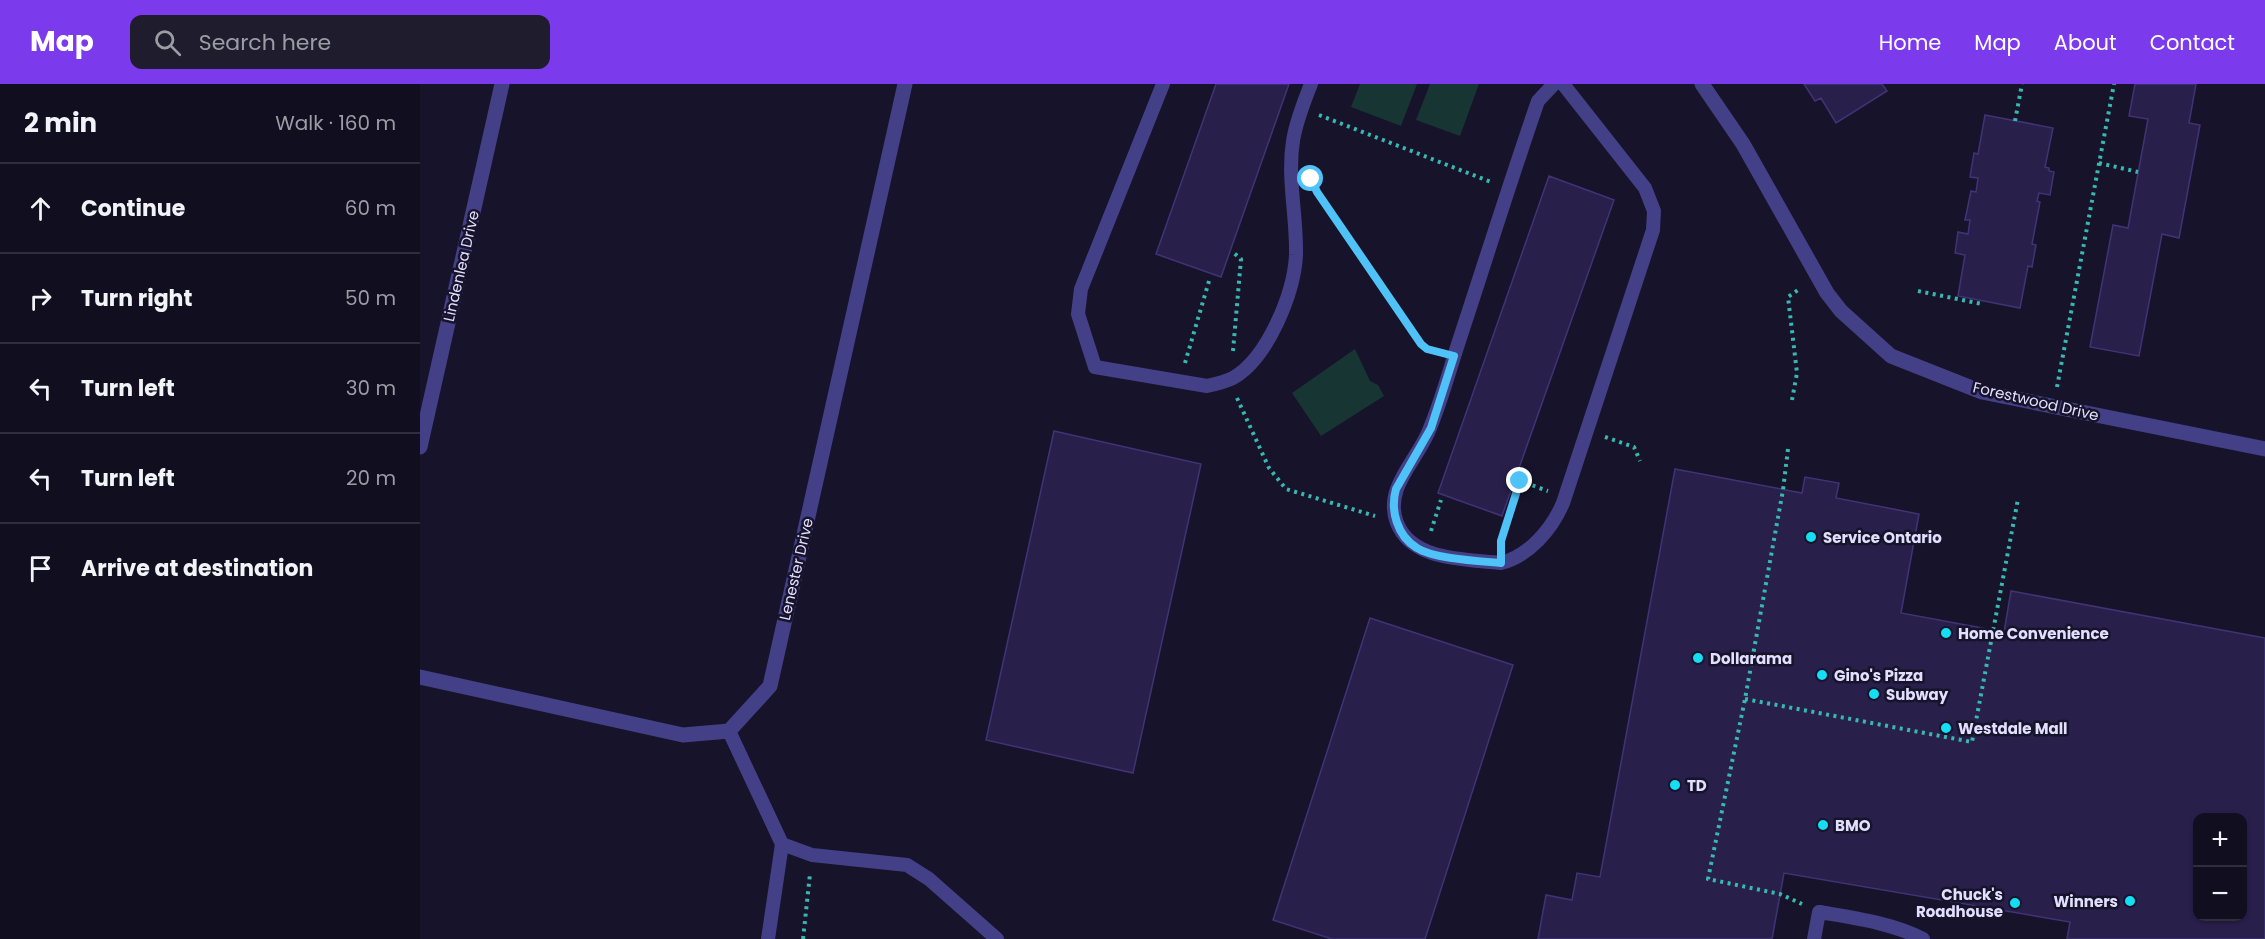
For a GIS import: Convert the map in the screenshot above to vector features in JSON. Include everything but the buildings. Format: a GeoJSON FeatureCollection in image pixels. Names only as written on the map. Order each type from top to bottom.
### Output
{"type":"FeatureCollection","features":[{"type":"Feature","properties":{"kind":"street","name":"Lindenlea Drive"},"geometry":{"type":"LineString","coordinates":[[420,447],[501,84]]}},
{"type":"Feature","properties":{"kind":"street","name":"Lenester Drive"},"geometry":{"type":"LineString","coordinates":[[729,731],[770,686],[905,84]]}},
{"type":"Feature","properties":{"kind":"street","name":"Forestwood Drive"},"geometry":{"type":"LineString","coordinates":[[1702,84],[1743,144],[1816,277],[1841,311],[1891,356],[1982,392],[2265,449]]}},
{"type":"Feature","properties":{"kind":"street"},"geometry":{"type":"LineString","coordinates":[[420,677],[683,735],[729,731]]}},
{"type":"Feature","properties":{"kind":"lane"},"geometry":{"type":"LineString","coordinates":[[1163,84],[1081,289],[1078,314],[1095,367],[1207,386],[1220,384],[1233,378],[1262,349],[1277,322],[1291,284],[1296,255],[1293,141],[1297,122],[1311,84]]}},
{"type":"Feature","properties":{"kind":"lane"},"geometry":{"type":"LineString","coordinates":[[1554,84],[1538,100],[1431,428],[1396,489],[1394,514],[1402,532],[1417,548],[1432,554],[1501,563],[1516,558],[1539,539],[1559,514],[1654,222],[1651,200],[1638,177],[1563,84]]}},
{"type":"Feature","properties":{"kind":"lane"},"geometry":{"type":"LineString","coordinates":[[729,731],[782,844],[768,939]]}},
{"type":"Feature","properties":{"kind":"lane"},"geometry":{"type":"LineString","coordinates":[[782,844],[812,855],[907,865],[929,879],[997,939]]}},
{"type":"Feature","properties":{"kind":"lane"},"geometry":{"type":"LineString","coordinates":[[1814,939],[1820,912],[1876,923],[1912,933],[1923,939]]}},
{"type":"Feature","properties":{"kind":"path"},"geometry":{"type":"LineString","coordinates":[[2015,121],[2022,84]]}},
{"type":"Feature","properties":{"kind":"path"},"geometry":{"type":"LineString","coordinates":[[2054,406],[2114,84]]}},
{"type":"Feature","properties":{"kind":"path"},"geometry":{"type":"LineString","coordinates":[[1313,122],[1316,114],[1509,189]]}},
{"type":"Feature","properties":{"kind":"path"},"geometry":{"type":"LineString","coordinates":[[2099,163],[2138,172]]}},
{"type":"Feature","properties":{"kind":"path"},"geometry":{"type":"LineString","coordinates":[[1311,179],[1317,192],[1421,344],[1427,349],[1454,356]]}},
{"type":"Feature","properties":{"kind":"path"},"geometry":{"type":"LineString","coordinates":[[1232,355],[1241,259],[1234,253]]}},
{"type":"Feature","properties":{"kind":"path"},"geometry":{"type":"LineString","coordinates":[[1792,400],[1797,373],[1788,297],[1816,277]]}},
{"type":"Feature","properties":{"kind":"path"},"geometry":{"type":"LineString","coordinates":[[1179,381],[1209,281]]}},
{"type":"Feature","properties":{"kind":"path"},"geometry":{"type":"LineString","coordinates":[[1918,291],[1982,304]]}},
{"type":"Feature","properties":{"kind":"path"},"geometry":{"type":"LineString","coordinates":[[1235,395],[1269,468],[1286,489],[1381,518],[1394,514]]}},
{"type":"Feature","properties":{"kind":"path"},"geometry":{"type":"LineString","coordinates":[[1602,435],[1634,447],[1640,461]]}},
{"type":"Feature","properties":{"kind":"path"},"geometry":{"type":"LineString","coordinates":[[1788,449],[1783,490],[1745,699],[1708,879],[1780,894],[1820,912]]}},
{"type":"Feature","properties":{"kind":"path"},"geometry":{"type":"LineString","coordinates":[[1501,563],[1501,541],[1520,481],[1565,497]]}},
{"type":"Feature","properties":{"kind":"path"},"geometry":{"type":"LineString","coordinates":[[1745,699],[1972,742],[2018,499]]}},
{"type":"Feature","properties":{"kind":"path"},"geometry":{"type":"LineString","coordinates":[[1432,554],[1430,536],[1441,500]]}},
{"type":"Feature","properties":{"kind":"path"},"geometry":{"type":"LineString","coordinates":[[803,939],[812,855]]}},
{"type":"Feature","properties":{"kind":"green space"},"geometry":{"type":"Polygon","coordinates":[[[1360,84],[1417,84],[1401,126],[1351,107],[1360,84]]]}},
{"type":"Feature","properties":{"kind":"green space"},"geometry":{"type":"Polygon","coordinates":[[[1430,84],[1479,84],[1460,136],[1416,120],[1430,84]]]}},
{"type":"Feature","properties":{"kind":"green space"},"geometry":{"type":"Polygon","coordinates":[[[1355,349],[1370,381],[1378,385],[1384,396],[1321,436],[1292,393],[1355,349]]]}},
{"type":"Feature","properties":{"kind":"place","name":"Service Ontario"},"geometry":{"type":"Point","coordinates":[1811,537]}},
{"type":"Feature","properties":{"kind":"place","name":"Home Convenience"},"geometry":{"type":"Point","coordinates":[1946,633]}},
{"type":"Feature","properties":{"kind":"place","name":"Dollarama"},"geometry":{"type":"Point","coordinates":[1698,658]}},
{"type":"Feature","properties":{"kind":"place","name":"Gino's Pizza"},"geometry":{"type":"Point","coordinates":[1822,675]}},
{"type":"Feature","properties":{"kind":"place","name":"Subway"},"geometry":{"type":"Point","coordinates":[1874,694]}},
{"type":"Feature","properties":{"kind":"place","name":"Westdale Mall"},"geometry":{"type":"Point","coordinates":[1946,728]}},
{"type":"Feature","properties":{"kind":"place","name":"TD"},"geometry":{"type":"Point","coordinates":[1675,785]}},
{"type":"Feature","properties":{"kind":"place","name":"BMO"},"geometry":{"type":"Point","coordinates":[1823,825]}},
{"type":"Feature","properties":{"kind":"place","name":"Winners"},"geometry":{"type":"Point","coordinates":[2130,901]}},
{"type":"Feature","properties":{"kind":"place","name":"Chuck's Roadhouse"},"geometry":{"type":"Point","coordinates":[2015,903]}},
{"type":"Feature","properties":{"kind":"route"},"geometry":{"type":"LineString","coordinates":[[1311,179],[1317,192],[1421,344],[1427,349],[1454,356],[1431,428],[1400,481],[1394,497],[1394,514],[1408,541],[1417,548],[1432,554],[1501,563],[1501,541],[1520,481]]}}]}
